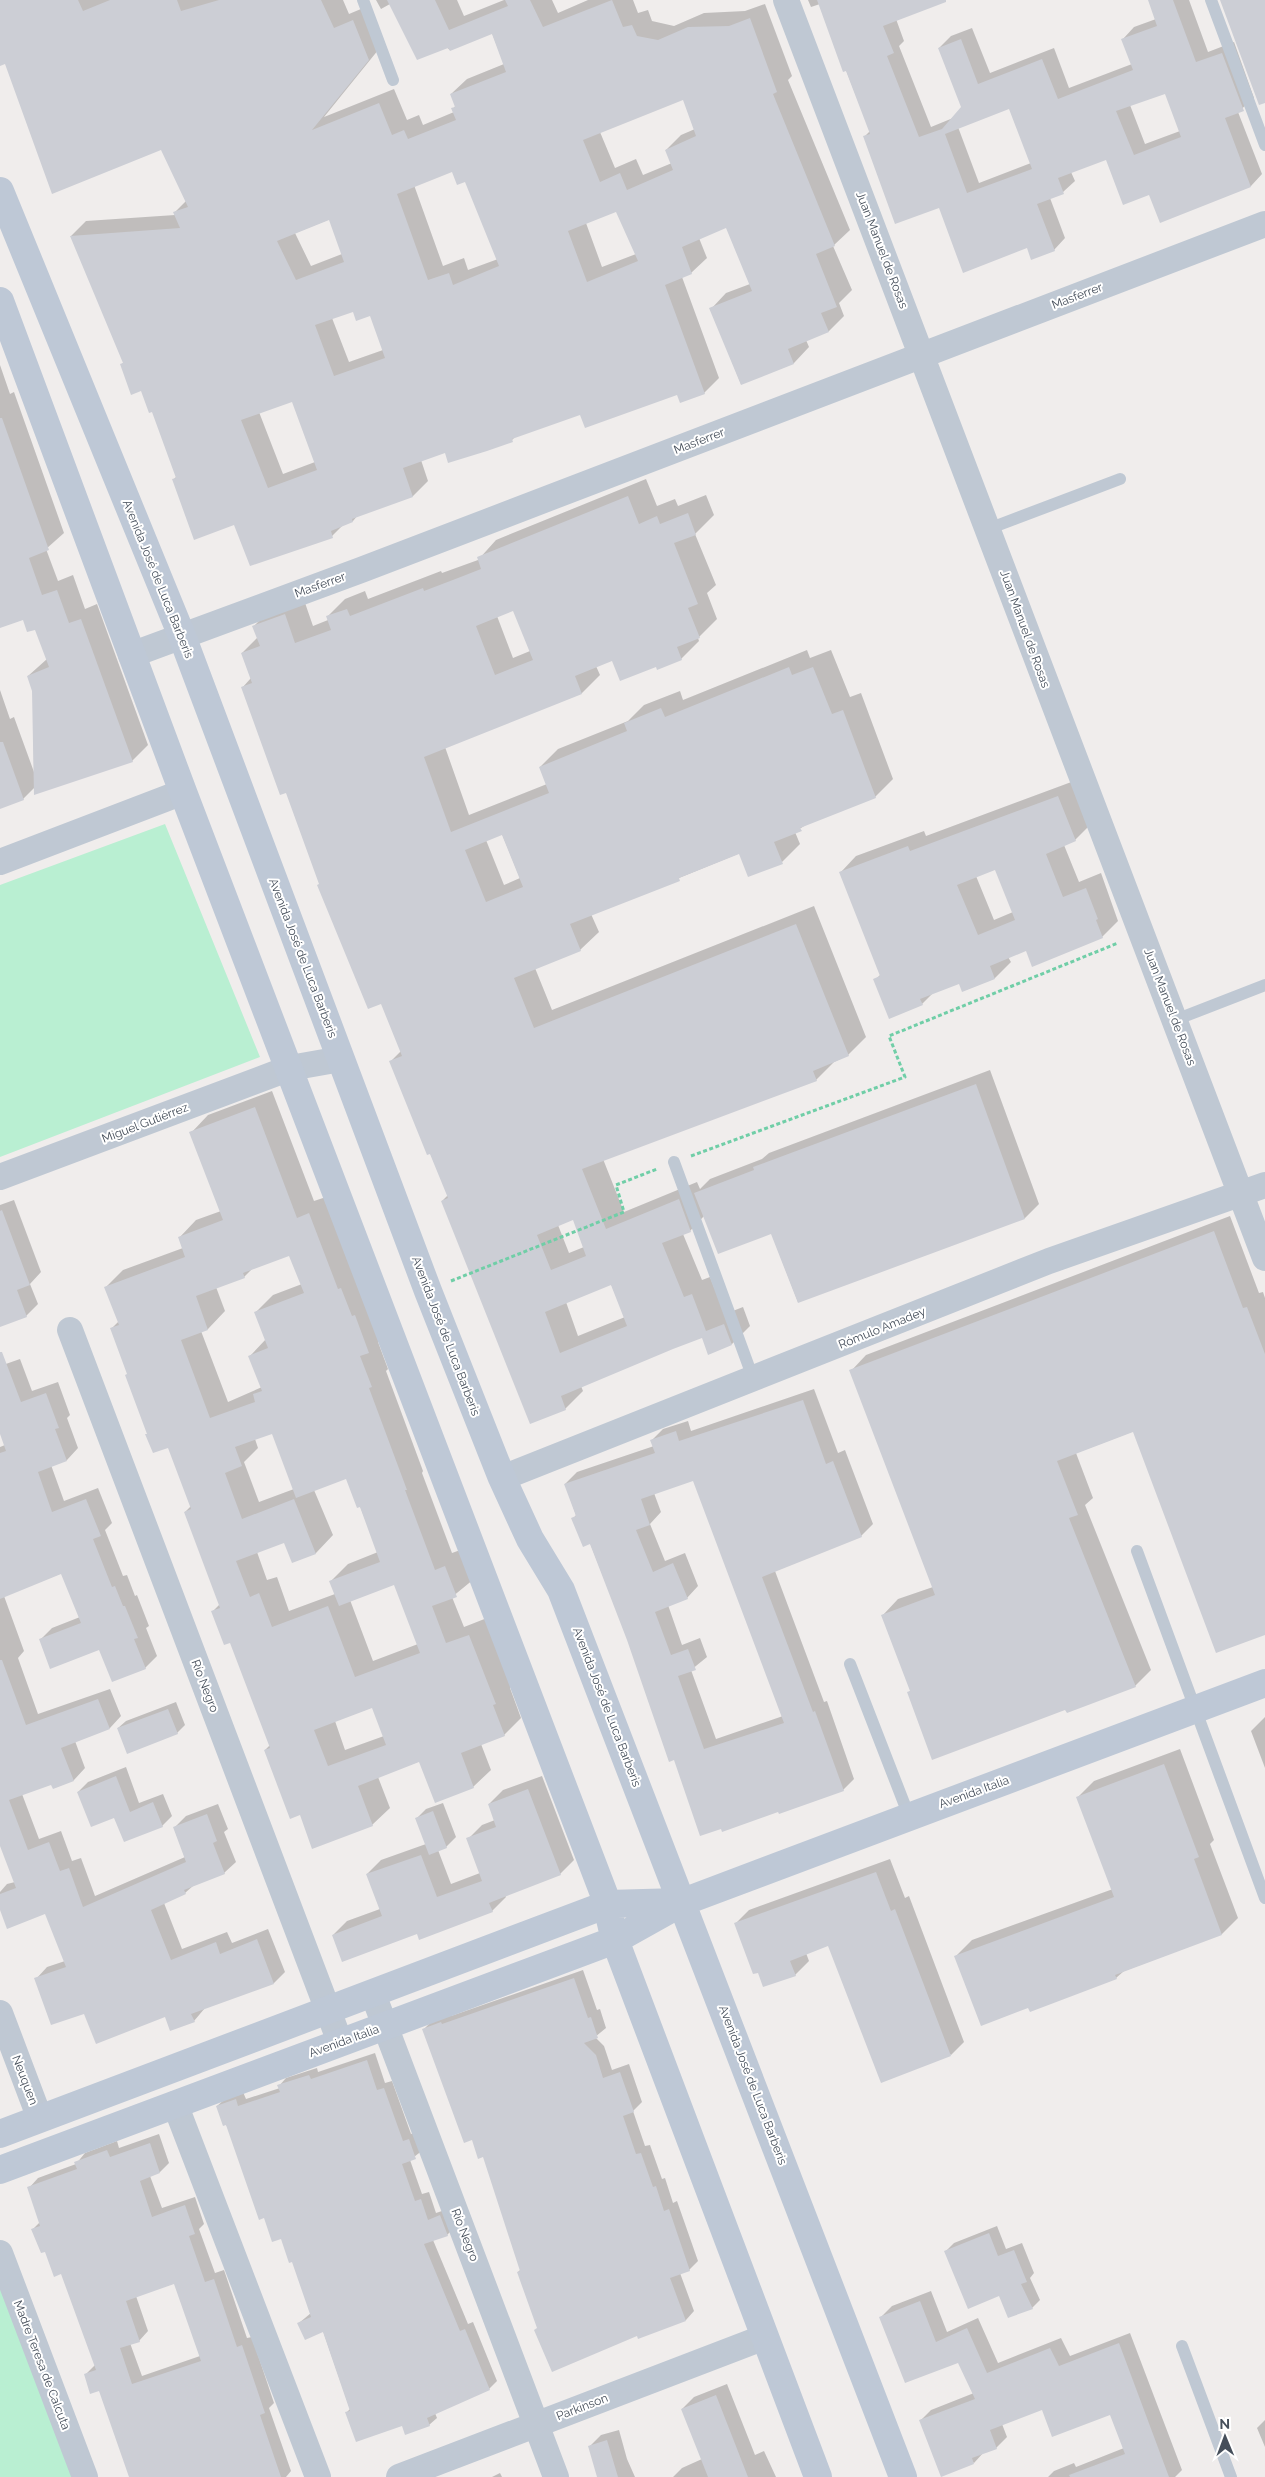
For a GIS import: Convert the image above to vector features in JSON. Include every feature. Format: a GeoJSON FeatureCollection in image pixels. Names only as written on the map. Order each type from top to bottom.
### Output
{"type":"FeatureCollection","features":[{"type":"Feature","properties":{"kind":"main road","name":"Avenida José de Luca Barberis"},"geometry":{"type":"LineString","coordinates":[[0,191],[182,636],[428,1291],[502,1478],[530,1539],[561,1590],[683,1902],[903,2477]]}},
{"type":"Feature","properties":{"kind":"main road"},"geometry":{"type":"LineString","coordinates":[[0,301],[131,655],[608,1904],[614,1940],[818,2477]]}},
{"type":"Feature","properties":{"kind":"main road","name":"Avenida Italia"},"geometry":{"type":"LineString","coordinates":[[0,2170],[614,1940],[683,1902],[1265,1683]]}},
{"type":"Feature","properties":{"kind":"main road","name":"Avenida Italia"},"geometry":{"type":"LineString","coordinates":[[0,2134],[608,1904],[683,1902]]}},
{"type":"Feature","properties":{"kind":"street","name":"Juan Manuel de Rosas"},"geometry":{"type":"LineString","coordinates":[[786,0],[1265,1258]]}},
{"type":"Feature","properties":{"kind":"street","name":"Masferrer"},"geometry":{"type":"LineString","coordinates":[[131,655],[370,567],[1265,224]]}},
{"type":"Feature","properties":{"kind":"street"},"geometry":{"type":"LineString","coordinates":[[0,862],[183,792]]}},
{"type":"Feature","properties":{"kind":"street","name":"Miguel Gutiérrez"},"geometry":{"type":"LineString","coordinates":[[0,1177],[290,1068],[341,1060]]}},
{"type":"Feature","properties":{"kind":"street","name":"Rómulo Amadey"},"geometry":{"type":"LineString","coordinates":[[502,1478],[1049,1261],[1265,1185]]}},
{"type":"Feature","properties":{"kind":"street","name":"Río Negro"},"geometry":{"type":"LineString","coordinates":[[70,1330],[340,2042]]}},
{"type":"Feature","properties":{"kind":"street","name":"Río Negro"},"geometry":{"type":"LineString","coordinates":[[373,1994],[556,2477]]}},
{"type":"Feature","properties":{"kind":"street","name":"Neuquen"},"geometry":{"type":"LineString","coordinates":[[0,2013],[40,2119]]}},
{"type":"Feature","properties":{"kind":"street"},"geometry":{"type":"LineString","coordinates":[[175,2104],[318,2477]]}},
{"type":"Feature","properties":{"kind":"street","name":"Madre Teresa de Calcuta"},"geometry":{"type":"LineString","coordinates":[[0,2253],[85,2477]]}},
{"type":"Feature","properties":{"kind":"street","name":"Parkinson"},"geometry":{"type":"LineString","coordinates":[[399,2477],[765,2337]]}},
{"type":"Feature","properties":{"kind":"lane"},"geometry":{"type":"LineString","coordinates":[[363,0],[393,80]]}},
{"type":"Feature","properties":{"kind":"lane"},"geometry":{"type":"LineString","coordinates":[[1211,0],[1265,145]]}},
{"type":"Feature","properties":{"kind":"lane"},"geometry":{"type":"LineString","coordinates":[[988,529],[1120,480]]}},
{"type":"Feature","properties":{"kind":"lane"},"geometry":{"type":"LineString","coordinates":[[1175,1020],[1265,984]]}},
{"type":"Feature","properties":{"kind":"lane"},"geometry":{"type":"LineString","coordinates":[[674,1162],[753,1378]]}},
{"type":"Feature","properties":{"kind":"lane"},"geometry":{"type":"LineString","coordinates":[[1137,1551],[1265,1898]]}},
{"type":"Feature","properties":{"kind":"lane"},"geometry":{"type":"LineString","coordinates":[[850,1664],[909,1816]]}},
{"type":"Feature","properties":{"kind":"lane"},"geometry":{"type":"LineString","coordinates":[[1182,2346],[1231,2477]]}},
{"type":"Feature","properties":{"kind":"path"},"geometry":{"type":"LineString","coordinates":[[428,1291],[624,1212],[616,1185],[905,1077],[890,1036],[1142,933]]}},
{"type":"Feature","properties":{"kind":"green space"},"geometry":{"type":"Polygon","coordinates":[[[165,824],[260,1057],[0,1157],[0,885],[165,824]]]}},
{"type":"Feature","properties":{"kind":"green space"},"geometry":{"type":"Polygon","coordinates":[[[0,2282],[76,2477],[0,2477],[0,2282]]]}},
{"type":"Feature","properties":{"kind":"building"},"geometry":{"type":"Polygon","coordinates":[[[0,0],[78,0],[83,11],[110,0],[177,0],[181,11],[219,0],[321,0],[334,28],[353,20],[369,60],[312,130],[379,103],[392,135],[404,130],[408,139],[456,120],[451,108],[455,107],[450,94],[506,72],[492,34],[450,51],[448,48],[417,60],[387,0],[435,0],[449,30],[508,6],[505,0],[530,0],[543,27],[612,0],[623,27],[632,25],[637,36],[658,40],[688,27],[729,26],[750,18],[777,92],[773,94],[835,246],[816,254],[837,307],[821,313],[829,332],[788,349],[794,364],[741,385],[709,308],[752,291],[726,228],[682,247],[692,274],[665,285],[705,394],[680,403],[677,395],[585,428],[580,415],[512,439],[513,442],[448,463],[445,453],[403,468],[413,497],[352,519],[353,522],[331,531],[333,538],[250,566],[234,525],[194,540],[172,479],[176,478],[152,412],[149,413],[141,391],[131,395],[120,364],[123,363],[70,236],[180,228],[173,212],[188,207],[161,150],[52,194],[5,64],[0,66],[0,0]],[[683,100],[583,140],[600,182],[620,173],[627,190],[673,170],[665,150],[696,136],[683,100]],[[452,172],[397,194],[428,280],[449,273],[453,285],[499,266],[465,182],[457,185],[452,172]],[[616,212],[568,231],[587,282],[638,261],[616,212]],[[329,220],[277,241],[296,280],[344,262],[329,220]],[[353,312],[315,325],[334,376],[385,358],[370,316],[356,321],[353,312]],[[292,402],[241,420],[268,488],[317,470],[292,402]]]}},
{"type":"Feature","properties":{"kind":"building"},"geometry":{"type":"Polygon","coordinates":[[[817,0],[946,0],[946,2],[883,26],[894,53],[887,56],[919,137],[942,129],[961,107],[938,48],[961,39],[978,84],[1042,59],[1058,99],[1133,70],[1121,39],[1157,26],[1148,0],[1173,0],[1196,62],[1222,53],[1244,111],[1225,118],[1251,187],[1160,223],[1149,195],[1123,205],[1106,160],[1058,178],[1064,194],[1037,204],[1055,251],[1031,260],[1027,248],[963,273],[939,208],[895,224],[863,136],[870,134],[846,71],[843,72],[817,0]],[[1165,94],[1116,111],[1134,155],[1181,137],[1165,94]],[[1009,109],[945,134],[967,193],[1032,169],[1009,109]]]}},
{"type":"Feature","properties":{"kind":"building"},"geometry":{"type":"Polygon","coordinates":[[[1220,0],[1265,0],[1265,103],[1259,105],[1220,0]]]}},
{"type":"Feature","properties":{"kind":"building"},"geometry":{"type":"Polygon","coordinates":[[[0,418],[2,418],[49,550],[29,558],[42,595],[57,590],[69,623],[81,619],[133,762],[34,795],[32,691],[27,676],[49,667],[35,630],[27,632],[23,620],[0,628],[0,418]]]}},
{"type":"Feature","properties":{"kind":"building"},"geometry":{"type":"Polygon","coordinates":[[[628,496],[639,524],[657,516],[660,524],[688,513],[696,535],[674,543],[698,604],[688,608],[700,638],[677,647],[682,660],[657,670],[656,667],[620,681],[612,661],[575,676],[582,694],[424,757],[451,832],[549,793],[539,767],[627,731],[624,723],[661,708],[665,717],[789,667],[792,675],[813,667],[832,714],[843,710],[876,798],[800,828],[802,831],[774,842],[783,864],[748,877],[739,854],[679,878],[680,881],[570,924],[581,951],[514,978],[534,1028],[796,924],[849,1056],[813,1071],[817,1081],[582,1169],[606,1229],[679,1199],[691,1232],[662,1243],[684,1297],[692,1294],[706,1331],[724,1324],[732,1345],[708,1355],[702,1338],[673,1349],[561,1396],[566,1410],[530,1424],[441,1201],[448,1198],[430,1154],[427,1155],[389,1061],[402,1056],[381,1004],[368,1009],[317,885],[319,884],[286,793],[280,795],[241,687],[252,683],[241,653],[260,646],[252,626],[285,614],[295,643],[331,630],[326,616],[347,609],[350,616],[423,588],[424,591],[481,569],[477,557],[628,496]],[[513,611],[476,626],[495,675],[533,660],[513,611]],[[502,835],[465,850],[486,902],[523,887],[502,835]],[[573,1220],[537,1235],[551,1270],[586,1256],[573,1220]],[[611,1285],[545,1312],[560,1353],[627,1326],[611,1285]]]}},
{"type":"Feature","properties":{"kind":"building"},"geometry":{"type":"Polygon","coordinates":[[[0,742],[3,742],[24,800],[0,809],[0,742]]]}},
{"type":"Feature","properties":{"kind":"building"},"geometry":{"type":"Polygon","coordinates":[[[1058,796],[1076,841],[1046,854],[1063,897],[1086,888],[1103,938],[1032,967],[1026,951],[990,966],[995,979],[962,992],[959,984],[920,999],[923,1005],[889,1019],[873,979],[880,976],[839,872],[908,846],[910,851],[1058,796]],[[995,870],[957,885],[978,935],[1015,920],[995,870]]]}},
{"type":"Feature","properties":{"kind":"building"},"geometry":{"type":"Polygon","coordinates":[[[976,1084],[1025,1219],[798,1303],[771,1234],[718,1254],[694,1193],[754,1170],[753,1167],[976,1084]]]}},
{"type":"Feature","properties":{"kind":"building"},"geometry":{"type":"Polygon","coordinates":[[[255,1107],[297,1218],[309,1213],[338,1289],[341,1288],[352,1316],[355,1315],[369,1353],[360,1356],[372,1387],[369,1388],[407,1490],[405,1490],[435,1570],[445,1566],[457,1597],[432,1606],[446,1643],[469,1635],[496,1704],[493,1705],[505,1736],[461,1753],[474,1788],[435,1803],[419,1762],[358,1786],[373,1826],[312,1849],[300,1815],[290,1819],[264,1750],[270,1748],[230,1643],[224,1645],[211,1611],[220,1608],[184,1512],[191,1509],[168,1448],[153,1453],[110,1328],[119,1325],[104,1287],[185,1257],[178,1237],[223,1220],[189,1132],[255,1107]],[[289,1256],[243,1273],[245,1278],[196,1296],[208,1330],[181,1340],[210,1418],[255,1402],[253,1394],[262,1391],[248,1356],[268,1348],[254,1312],[304,1293],[289,1256]],[[272,1434],[235,1447],[242,1466],[225,1473],[242,1519],[294,1499],[316,1554],[292,1563],[284,1543],[236,1561],[250,1597],[259,1593],[272,1627],[328,1606],[355,1677],[420,1653],[394,1585],[339,1606],[329,1581],[380,1562],[360,1507],[357,1508],[346,1479],[296,1498],[272,1434]],[[372,1708],[314,1730],[328,1766],[386,1745],[372,1708]]]}},
{"type":"Feature","properties":{"kind":"building"},"geometry":{"type":"Polygon","coordinates":[[[2,1210],[30,1285],[17,1290],[27,1317],[0,1327],[0,1211],[2,1210]]]}},
{"type":"Feature","properties":{"kind":"building"},"geometry":{"type":"Polygon","coordinates":[[[1214,1231],[1243,1308],[1247,1307],[1265,1354],[1265,1635],[1216,1653],[1133,1432],[1057,1461],[1078,1515],[1069,1518],[1136,1687],[1067,1713],[1065,1710],[932,1760],[907,1692],[910,1691],[881,1615],[935,1595],[849,1370],[1214,1231]]]}},
{"type":"Feature","properties":{"kind":"building"},"geometry":{"type":"Polygon","coordinates":[[[0,1352],[2,1352],[21,1402],[46,1393],[59,1428],[55,1429],[67,1461],[38,1472],[52,1512],[86,1499],[101,1536],[93,1539],[112,1587],[115,1586],[123,1606],[125,1606],[138,1638],[134,1639],[146,1669],[112,1682],[99,1650],[50,1669],[39,1639],[81,1623],[61,1574],[0,1599],[0,1453],[6,1451],[0,1434],[0,1352]]]}},
{"type":"Feature","properties":{"kind":"building"},"geometry":{"type":"Polygon","coordinates":[[[803,1400],[826,1464],[833,1461],[862,1537],[762,1577],[813,1712],[815,1711],[844,1791],[722,1832],[721,1829],[700,1836],[674,1760],[669,1762],[627,1640],[590,1544],[583,1547],[571,1518],[576,1516],[564,1484],[655,1453],[650,1440],[676,1431],[679,1441],[803,1400]],[[693,1481],[641,1499],[650,1525],[636,1530],[653,1572],[673,1563],[688,1599],[655,1612],[671,1655],[688,1649],[696,1670],[678,1676],[704,1749],[784,1723],[693,1481]]]}},
{"type":"Feature","properties":{"kind":"building"},"geometry":{"type":"Polygon","coordinates":[[[0,1660],[2,1660],[26,1725],[98,1699],[110,1729],[61,1748],[74,1781],[53,1789],[51,1785],[9,1800],[28,1850],[49,1842],[60,1871],[69,1868],[83,1907],[186,1862],[173,1827],[207,1814],[217,1841],[213,1843],[225,1874],[184,1890],[186,1894],[151,1910],[171,1960],[216,1942],[220,1954],[257,1939],[274,1984],[191,2014],[195,2022],[170,2031],[165,2017],[96,2044],[84,2014],[51,2025],[34,1978],[66,1967],[45,1914],[7,1929],[0,1910],[0,1894],[16,1888],[0,1846],[0,1660]]]}},
{"type":"Feature","properties":{"kind":"building"},"geometry":{"type":"Polygon","coordinates":[[[168,1709],[178,1734],[127,1754],[117,1728],[168,1709]]]}},
{"type":"Feature","properties":{"kind":"building"},"geometry":{"type":"Polygon","coordinates":[[[1164,1764],[1199,1857],[1194,1859],[1222,1935],[1115,1975],[1117,1979],[1030,2012],[1028,2008],[981,2026],[954,1956],[1114,1897],[1076,1797],[1164,1764]]]}},
{"type":"Feature","properties":{"kind":"building"},"geometry":{"type":"Polygon","coordinates":[[[116,1776],[130,1812],[153,1802],[163,1827],[124,1842],[114,1818],[91,1827],[77,1792],[116,1776]]]}},
{"type":"Feature","properties":{"kind":"building"},"geometry":{"type":"Polygon","coordinates":[[[528,1789],[561,1875],[489,1903],[493,1912],[419,1940],[417,1934],[342,1962],[332,1935],[382,1916],[366,1874],[421,1855],[437,1897],[482,1881],[466,1838],[496,1827],[488,1804],[528,1789]]]}},
{"type":"Feature","properties":{"kind":"building"},"geometry":{"type":"Polygon","coordinates":[[[433,1811],[447,1848],[429,1855],[415,1818],[433,1811]]]}},
{"type":"Feature","properties":{"kind":"building"},"geometry":{"type":"Polygon","coordinates":[[[876,1872],[891,1911],[895,1909],[951,2056],[881,2083],[828,1946],[790,1961],[796,1976],[763,1987],[758,1973],[753,1974],[734,1923],[876,1872]]]}},
{"type":"Feature","properties":{"kind":"building"},"geometry":{"type":"Polygon","coordinates":[[[574,1978],[588,2018],[591,2017],[598,2038],[584,2043],[596,2055],[603,2078],[620,2072],[634,2112],[623,2116],[636,2154],[641,2153],[653,2187],[656,2186],[664,2211],[669,2209],[690,2271],[670,2278],[686,2321],[638,2339],[637,2336],[552,2372],[534,2330],[537,2328],[517,2272],[520,2271],[483,2157],[478,2159],[472,2140],[464,2143],[422,2029],[441,2022],[442,2024],[574,1978]]]}},
{"type":"Feature","properties":{"kind":"building"},"geometry":{"type":"Polygon","coordinates":[[[367,2060],[377,2090],[384,2088],[403,2141],[409,2139],[416,2159],[402,2164],[415,2201],[421,2199],[428,2220],[440,2215],[448,2236],[424,2244],[460,2331],[465,2329],[490,2390],[427,2418],[430,2426],[405,2435],[402,2426],[356,2442],[345,2412],[350,2411],[323,2332],[305,2340],[297,2323],[311,2317],[292,2262],[289,2263],[281,2239],[272,2242],[264,2218],[259,2220],[226,2125],[223,2126],[216,2106],[236,2099],[238,2106],[280,2092],[277,2085],[309,2075],[311,2079],[367,2060]]]}},
{"type":"Feature","properties":{"kind":"building"},"geometry":{"type":"Polygon","coordinates":[[[150,2143],[160,2173],[140,2181],[152,2217],[185,2205],[195,2234],[189,2236],[205,2282],[214,2279],[237,2347],[242,2345],[265,2413],[260,2415],[281,2477],[129,2477],[99,2391],[90,2394],[84,2374],[96,2370],[61,2274],[54,2277],[45,2252],[41,2253],[31,2229],[40,2226],[27,2187],[77,2169],[74,2162],[107,2150],[110,2157],[150,2143]],[[174,2284],[126,2301],[140,2342],[120,2348],[132,2384],[201,2361],[174,2284]]]}},
{"type":"Feature","properties":{"kind":"building"},"geometry":{"type":"Polygon","coordinates":[[[989,2233],[998,2256],[1014,2250],[1027,2282],[1021,2284],[1033,2309],[1008,2318],[999,2296],[968,2309],[944,2251],[989,2233]]]}},
{"type":"Feature","properties":{"kind":"building"},"geometry":{"type":"Polygon","coordinates":[[[920,2301],[936,2342],[967,2328],[987,2373],[1050,2348],[1059,2366],[1119,2343],[1169,2477],[1070,2477],[1069,2475],[1125,2454],[1110,2415],[1052,2437],[1042,2410],[990,2430],[997,2449],[972,2458],[974,2464],[941,2477],[919,2420],[975,2399],[958,2363],[905,2383],[879,2317],[920,2301]]]}},
{"type":"Feature","properties":{"kind":"building"},"geometry":{"type":"Polygon","coordinates":[[[716,2395],[748,2477],[708,2477],[681,2409],[716,2395]]]}},
{"type":"Feature","properties":{"kind":"building"},"geometry":{"type":"Polygon","coordinates":[[[607,2440],[618,2477],[597,2477],[588,2446],[607,2440]]]}}]}
